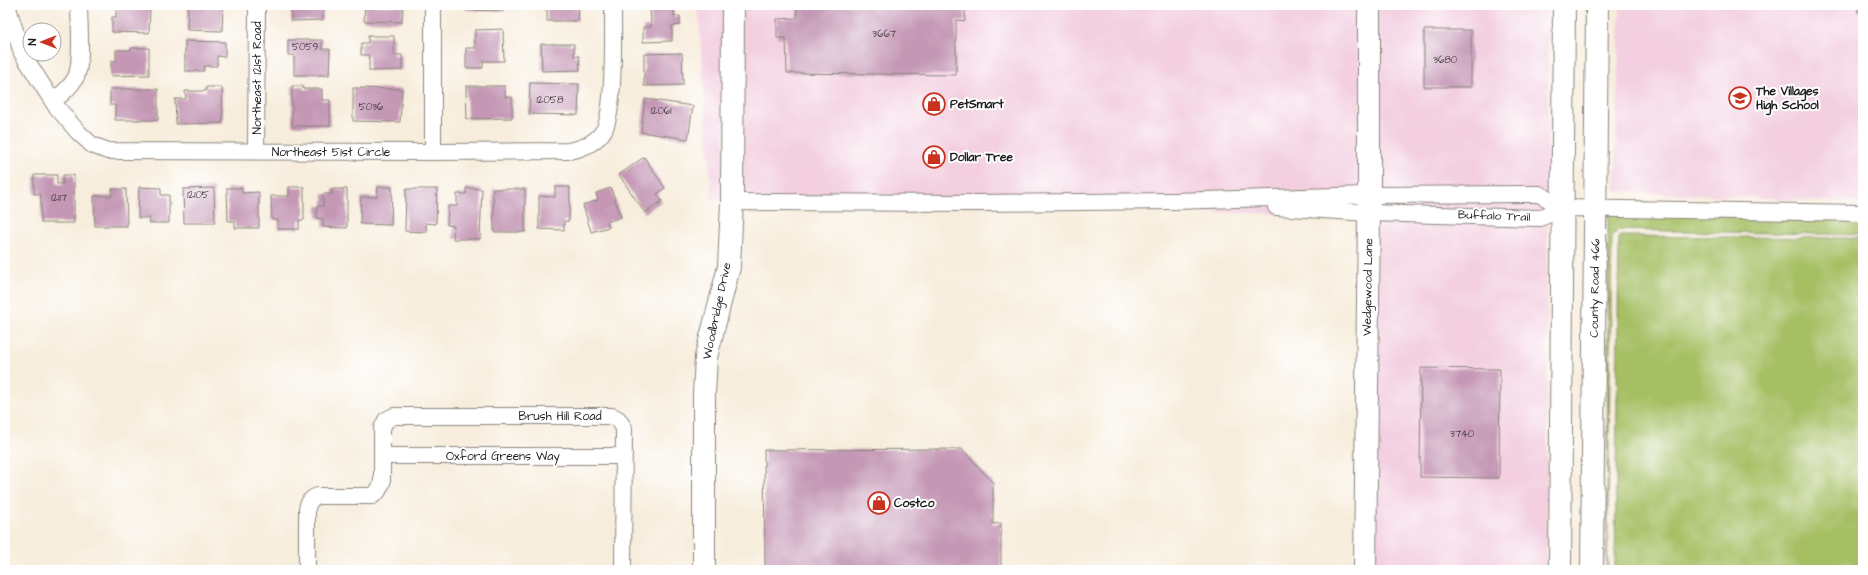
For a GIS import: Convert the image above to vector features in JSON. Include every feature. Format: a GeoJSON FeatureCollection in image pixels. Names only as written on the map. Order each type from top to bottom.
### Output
{"type":"FeatureCollection","features":[{"type":"Feature","properties":{"kind":"main road","name":"Woodbridge Drive"},"geometry":{"type":"LineString","coordinates":[[704,570],[704,394],[706,357],[729,267],[732,202],[733,5]]}},
{"type":"Feature","properties":{"kind":"main road","name":"Wedgewood Lane"},"geometry":{"type":"LineString","coordinates":[[1365,570],[1369,204],[1369,5]]}},
{"type":"Feature","properties":{"kind":"main road"},"geometry":{"type":"LineString","coordinates":[[1560,570],[1564,208],[1564,5]]}},
{"type":"Feature","properties":{"kind":"main road","name":"County Road 466"},"geometry":{"type":"LineString","coordinates":[[1592,570],[1597,5]]}},
{"type":"Feature","properties":{"kind":"street","name":"Northeast 51st Circle"},"geometry":{"type":"LineString","coordinates":[[7,5],[22,53],[52,101],[78,132],[92,145],[108,151],[433,152],[568,151],[582,149],[594,140],[604,131],[608,119],[611,96],[613,5]]}},
{"type":"Feature","properties":{"kind":"street"},"geometry":{"type":"LineString","coordinates":[[52,101],[66,92],[76,76],[80,50],[79,5]]}},
{"type":"Feature","properties":{"kind":"street","name":"Northeast 121st Road"},"geometry":{"type":"LineString","coordinates":[[256,151],[257,5]]}},
{"type":"Feature","properties":{"kind":"street"},"geometry":{"type":"LineString","coordinates":[[433,5],[433,152]]}},
{"type":"Feature","properties":{"kind":"street","name":"Buffalo Trail"},"geometry":{"type":"LineString","coordinates":[[1369,204],[1539,194],[1564,208]]}},
{"type":"Feature","properties":{"kind":"street","name":"Buffalo Trail"},"geometry":{"type":"LineString","coordinates":[[732,202],[983,203],[1174,201],[1369,204],[1540,218],[1564,208]]}},
{"type":"Feature","properties":{"kind":"street"},"geometry":{"type":"LineString","coordinates":[[1564,208],[1863,213]]}},
{"type":"Feature","properties":{"kind":"street","name":"Brush Hill Road"},"geometry":{"type":"LineString","coordinates":[[382,456],[382,425],[386,420],[394,416],[612,416],[618,418],[624,428],[623,570]]}},
{"type":"Feature","properties":{"kind":"street"},"geometry":{"type":"LineString","coordinates":[[307,570],[307,508],[309,503],[314,498],[319,496],[374,495],[381,486],[382,456]]}},
{"type":"Feature","properties":{"kind":"street","name":"Oxford Greens Way"},"geometry":{"type":"LineString","coordinates":[[382,456],[624,456]]}},
{"type":"Feature","properties":{"kind":"shaded area"},"geometry":{"type":"Polygon","coordinates":[[[698,5],[725,5],[724,199],[712,199],[698,5]]]}},
{"type":"Feature","properties":{"kind":"shaded area"},"geometry":{"type":"Polygon","coordinates":[[[741,5],[1361,5],[1360,216],[740,200],[741,5]]]}},
{"type":"Feature","properties":{"kind":"shaded area"},"geometry":{"type":"Polygon","coordinates":[[[1377,5],[1548,5],[1547,570],[1373,570],[1377,5]]]}},
{"type":"Feature","properties":{"kind":"shaded area","name":"The Villages High School"},"geometry":{"type":"Polygon","coordinates":[[[1620,5],[1863,5],[1863,203],[1615,191],[1620,5]]]}},
{"type":"Feature","properties":{"kind":"green space"},"geometry":{"type":"Polygon","coordinates":[[[1608,209],[1863,214],[1863,235],[1619,230],[1612,236],[1607,570],[1608,209]]]}},
{"type":"Feature","properties":{"kind":"green space"},"geometry":{"type":"Polygon","coordinates":[[[1619,236],[1863,238],[1863,570],[1615,570],[1619,236]]]}},
{"type":"Feature","properties":{"kind":"building"},"geometry":{"type":"Polygon","coordinates":[[[116,5],[150,5],[149,33],[112,32],[112,17],[116,17],[116,5]]]}},
{"type":"Feature","properties":{"kind":"building"},"geometry":{"type":"Polygon","coordinates":[[[188,5],[223,5],[222,31],[187,30],[188,5]]]}},
{"type":"Feature","properties":{"kind":"building"},"geometry":{"type":"Polygon","coordinates":[[[291,5],[323,5],[323,20],[291,21],[291,5]]]}},
{"type":"Feature","properties":{"kind":"building"},"geometry":{"type":"Polygon","coordinates":[[[365,5],[403,6],[402,22],[364,21],[365,5]]]}},
{"type":"Feature","properties":{"kind":"building"},"geometry":{"type":"Polygon","coordinates":[[[466,5],[504,5],[504,11],[466,10],[466,5]]]}},
{"type":"Feature","properties":{"kind":"building"},"geometry":{"type":"Polygon","coordinates":[[[541,5],[579,5],[578,21],[547,21],[547,9],[541,9],[541,5]]]}},
{"type":"Feature","properties":{"kind":"building"},"geometry":{"type":"Polygon","coordinates":[[[797,5],[965,5],[965,21],[956,20],[956,75],[787,73],[786,38],[777,38],[777,19],[797,18],[797,5]]]}},
{"type":"Feature","properties":{"kind":"building"},"geometry":{"type":"Polygon","coordinates":[[[1858,5],[1863,5],[1863,12],[1858,12],[1858,5]]]}},
{"type":"Feature","properties":{"kind":"building"},"geometry":{"type":"Polygon","coordinates":[[[674,6],[674,16],[680,16],[680,25],[672,26],[672,41],[643,42],[643,27],[651,27],[650,7],[674,6]]]}},
{"type":"Feature","properties":{"kind":"building"},"geometry":{"type":"Polygon","coordinates":[[[503,29],[504,61],[483,61],[483,68],[466,68],[466,48],[475,48],[475,30],[503,29]]]}},
{"type":"Feature","properties":{"kind":"building"},"geometry":{"type":"Polygon","coordinates":[[[1424,30],[1471,30],[1471,87],[1424,87],[1424,30]]]}},
{"type":"Feature","properties":{"kind":"building"},"geometry":{"type":"Polygon","coordinates":[[[368,36],[394,36],[394,55],[402,55],[402,70],[369,71],[369,55],[361,55],[361,43],[368,43],[368,36]]]}},
{"type":"Feature","properties":{"kind":"building"},"geometry":{"type":"Polygon","coordinates":[[[288,40],[322,40],[322,49],[330,49],[329,75],[294,75],[294,55],[288,55],[288,40]]]}},
{"type":"Feature","properties":{"kind":"building"},"geometry":{"type":"Polygon","coordinates":[[[185,41],[225,42],[225,57],[217,56],[217,66],[204,66],[204,71],[185,71],[185,41]]]}},
{"type":"Feature","properties":{"kind":"building"},"geometry":{"type":"Polygon","coordinates":[[[541,44],[574,44],[574,56],[579,56],[580,70],[542,71],[541,44]]]}},
{"type":"Feature","properties":{"kind":"building"},"geometry":{"type":"Polygon","coordinates":[[[131,48],[149,48],[149,75],[111,76],[111,61],[116,61],[116,50],[131,50],[131,48]]]}},
{"type":"Feature","properties":{"kind":"building"},"geometry":{"type":"Polygon","coordinates":[[[682,53],[683,85],[644,86],[644,54],[682,53]]]}},
{"type":"Feature","properties":{"kind":"building"},"geometry":{"type":"Polygon","coordinates":[[[530,83],[579,84],[578,115],[529,114],[530,83]]]}},
{"type":"Feature","properties":{"kind":"building"},"geometry":{"type":"Polygon","coordinates":[[[292,86],[303,86],[303,89],[322,89],[322,100],[330,100],[330,126],[292,126],[292,86]]]}},
{"type":"Feature","properties":{"kind":"building"},"geometry":{"type":"Polygon","coordinates":[[[466,86],[505,86],[505,97],[512,97],[512,118],[467,119],[466,86]]]}},
{"type":"Feature","properties":{"kind":"building"},"geometry":{"type":"Polygon","coordinates":[[[206,87],[222,87],[223,123],[176,124],[175,99],[186,99],[185,91],[206,91],[206,87]]]}},
{"type":"Feature","properties":{"kind":"building"},"geometry":{"type":"Polygon","coordinates":[[[353,88],[402,89],[400,122],[353,121],[353,88]]]}},
{"type":"Feature","properties":{"kind":"building"},"geometry":{"type":"Polygon","coordinates":[[[110,89],[158,89],[158,120],[115,120],[115,105],[110,105],[110,89]]]}},
{"type":"Feature","properties":{"kind":"building"},"geometry":{"type":"Polygon","coordinates":[[[645,99],[693,106],[688,139],[641,132],[645,99]]]}},
{"type":"Feature","properties":{"kind":"building"},"geometry":{"type":"Polygon","coordinates":[[[644,157],[665,188],[657,194],[662,201],[645,213],[619,175],[644,157]]]}},
{"type":"Feature","properties":{"kind":"building"},"geometry":{"type":"Polygon","coordinates":[[[34,175],[57,175],[57,184],[63,184],[63,175],[74,175],[74,223],[41,223],[41,194],[34,194],[34,175]]]}},
{"type":"Feature","properties":{"kind":"building"},"geometry":{"type":"Polygon","coordinates":[[[139,187],[161,188],[161,195],[169,195],[169,223],[149,223],[150,218],[138,218],[139,187]]]}},
{"type":"Feature","properties":{"kind":"building"},"geometry":{"type":"Polygon","coordinates":[[[289,187],[304,187],[304,220],[299,220],[299,229],[278,229],[278,220],[272,220],[271,196],[289,196],[289,187]]]}},
{"type":"Feature","properties":{"kind":"building"},"geometry":{"type":"Polygon","coordinates":[[[378,187],[392,187],[391,225],[360,224],[361,197],[377,197],[378,187]]]}},
{"type":"Feature","properties":{"kind":"building"},"geometry":{"type":"Polygon","coordinates":[[[555,187],[570,187],[569,221],[564,221],[564,230],[539,229],[539,196],[555,197],[555,187]]]}},
{"type":"Feature","properties":{"kind":"building"},"geometry":{"type":"Polygon","coordinates":[[[214,188],[215,223],[184,223],[183,189],[214,188]]]}},
{"type":"Feature","properties":{"kind":"building"},"geometry":{"type":"Polygon","coordinates":[[[227,188],[242,188],[242,193],[259,192],[259,228],[235,228],[235,221],[228,221],[227,188]]]}},
{"type":"Feature","properties":{"kind":"building"},"geometry":{"type":"Polygon","coordinates":[[[466,188],[482,189],[480,239],[453,239],[454,226],[447,225],[448,206],[457,206],[457,194],[466,194],[466,188]]]}},
{"type":"Feature","properties":{"kind":"building"},"geometry":{"type":"Polygon","coordinates":[[[611,188],[621,217],[607,222],[609,227],[591,232],[583,205],[598,200],[596,193],[611,188]]]}},
{"type":"Feature","properties":{"kind":"building"},"geometry":{"type":"Polygon","coordinates":[[[112,189],[126,189],[127,226],[95,226],[94,196],[112,196],[112,189]]]}},
{"type":"Feature","properties":{"kind":"building"},"geometry":{"type":"Polygon","coordinates":[[[332,189],[347,189],[347,228],[323,227],[323,219],[317,218],[317,206],[323,206],[323,194],[332,194],[332,189]]]}},
{"type":"Feature","properties":{"kind":"building"},"geometry":{"type":"Polygon","coordinates":[[[406,189],[437,189],[436,224],[426,223],[426,232],[405,231],[406,189]]]}},
{"type":"Feature","properties":{"kind":"building"},"geometry":{"type":"Polygon","coordinates":[[[493,189],[525,189],[525,232],[494,232],[493,189]]]}},
{"type":"Feature","properties":{"kind":"building"},"geometry":{"type":"Polygon","coordinates":[[[1421,368],[1500,369],[1499,478],[1420,477],[1421,368]]]}},
{"type":"Feature","properties":{"kind":"building","name":"Costco"},"geometry":{"type":"Polygon","coordinates":[[[962,449],[993,483],[993,524],[1001,523],[1001,570],[765,570],[764,450],[962,449]]]}},
{"type":"Feature","properties":{"kind":"place","name":"The Villages High School"},"geometry":{"type":"Point","coordinates":[1740,98]}},
{"type":"Feature","properties":{"kind":"place","name":"PetSmart"},"geometry":{"type":"Point","coordinates":[934,104]}},
{"type":"Feature","properties":{"kind":"place","name":"Dollar Tree"},"geometry":{"type":"Point","coordinates":[934,157]}},
{"type":"Feature","properties":{"kind":"place","name":"Costco"},"geometry":{"type":"Point","coordinates":[879,503]}}]}
